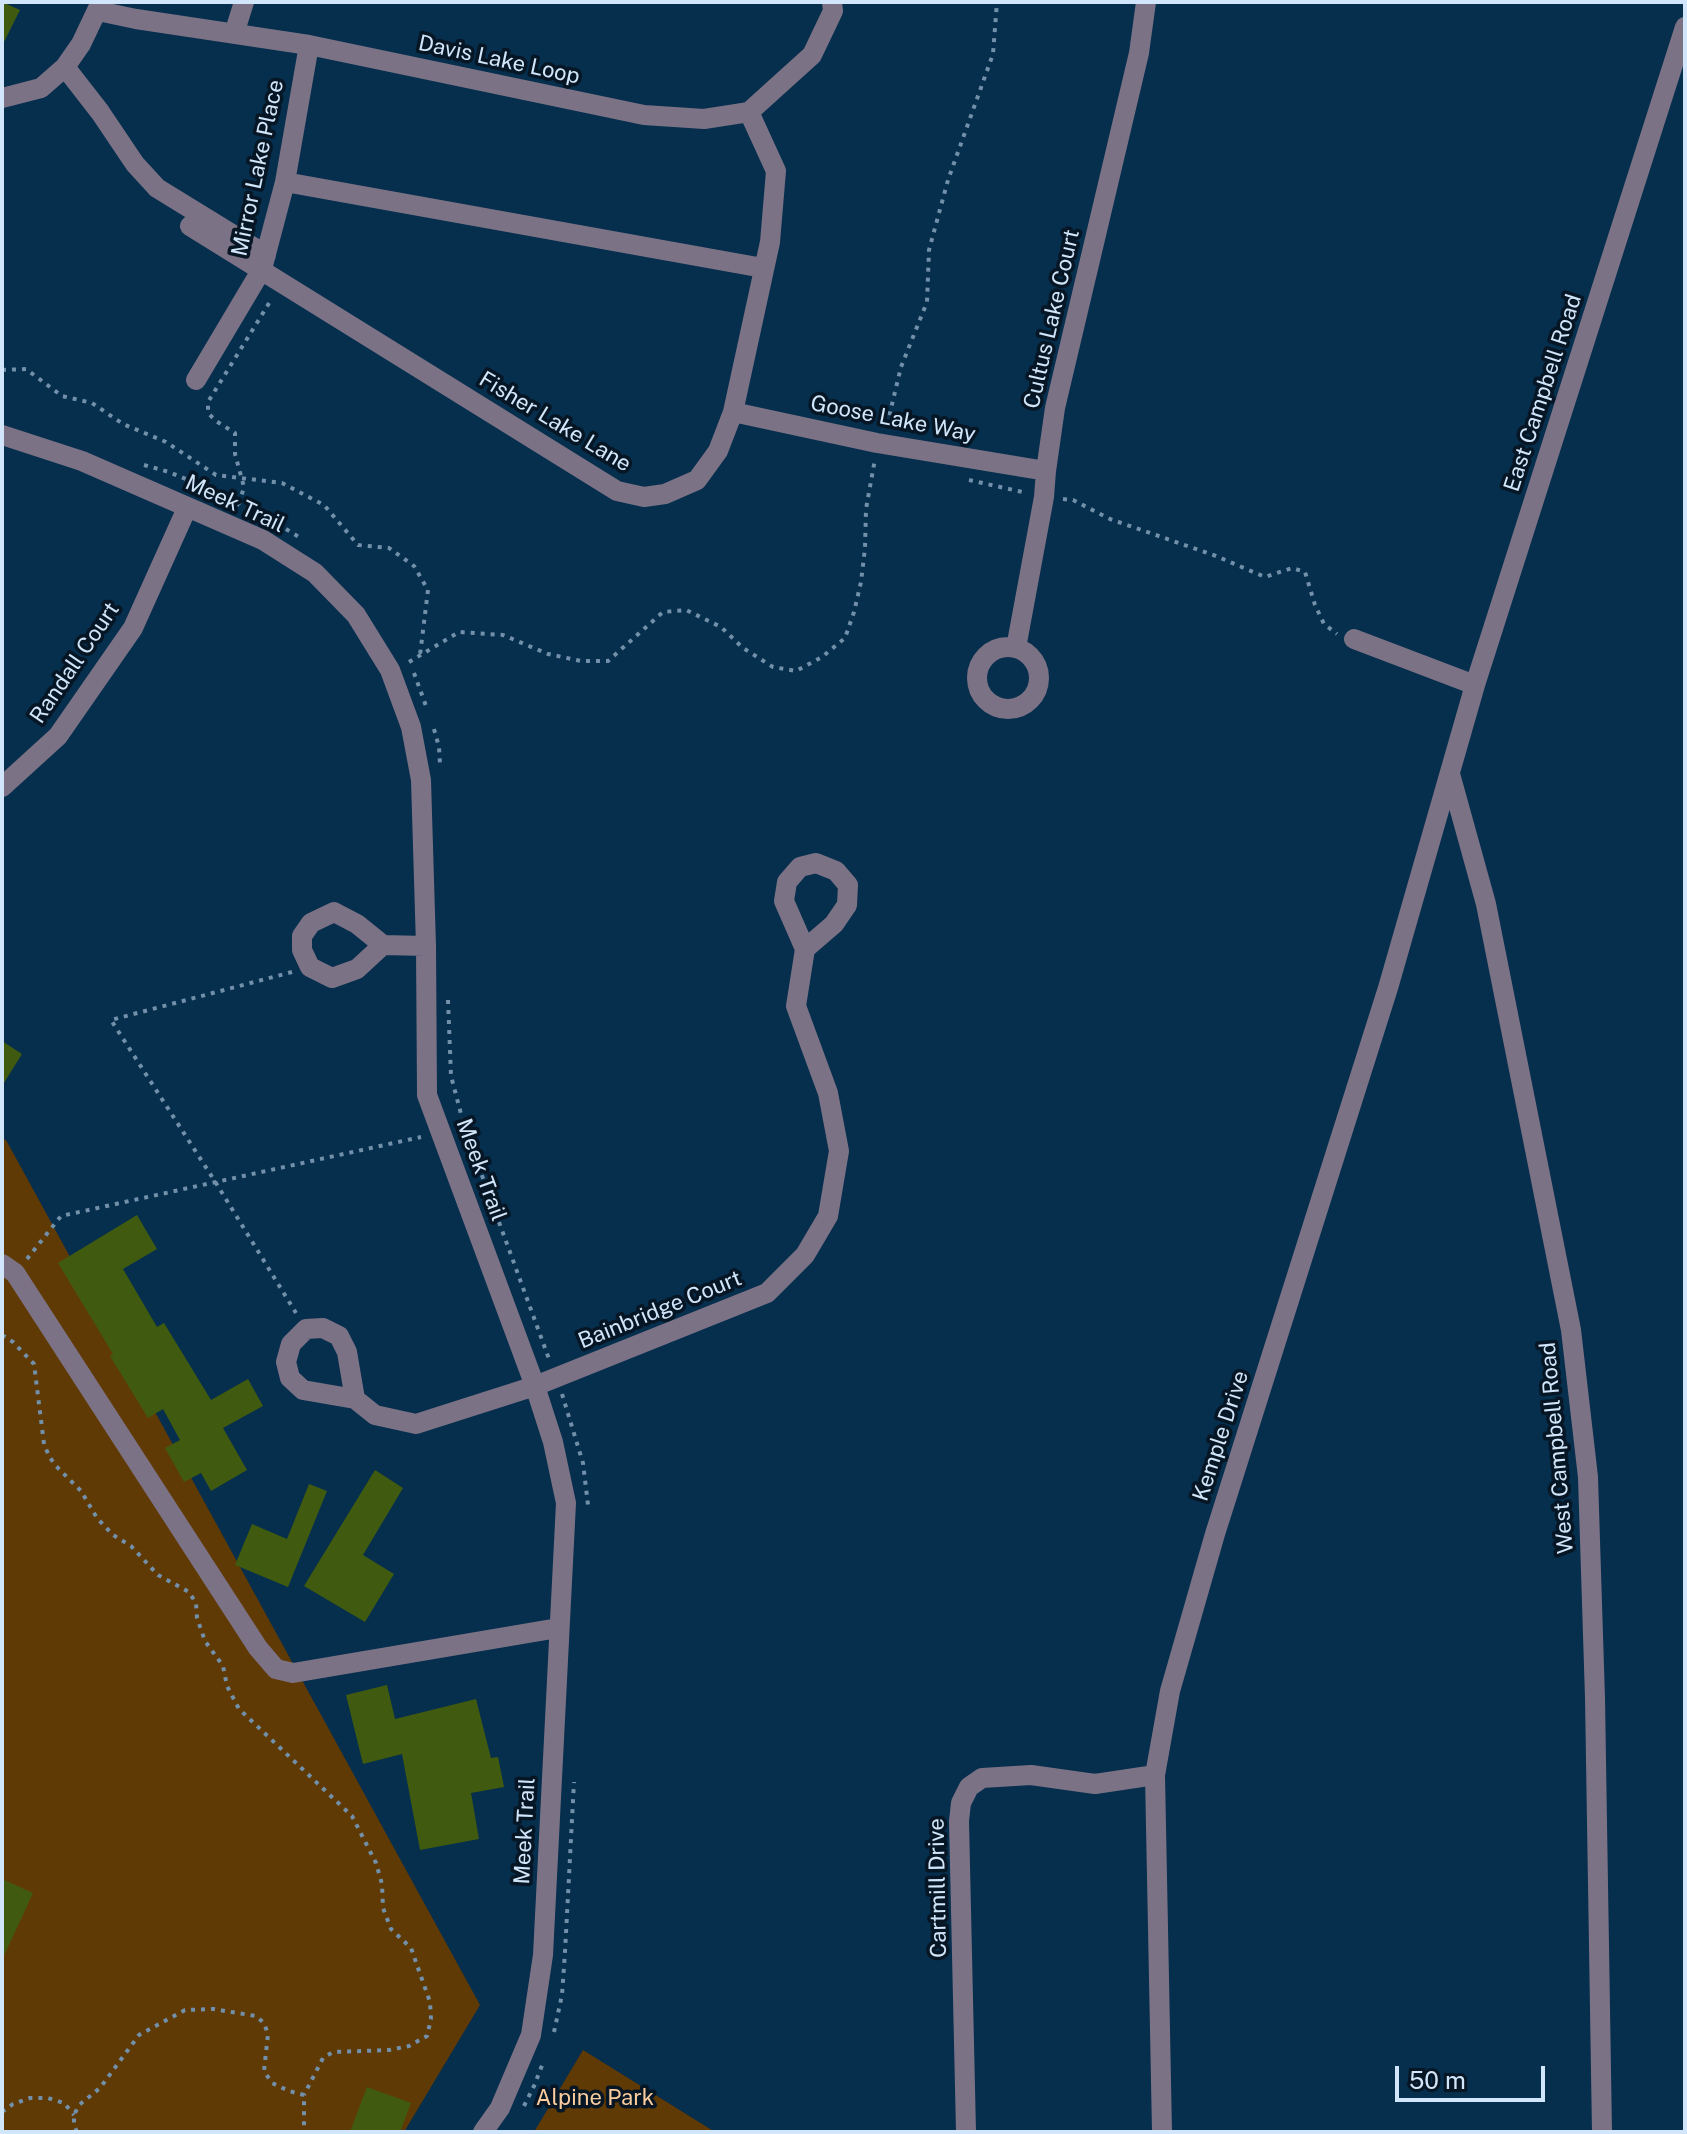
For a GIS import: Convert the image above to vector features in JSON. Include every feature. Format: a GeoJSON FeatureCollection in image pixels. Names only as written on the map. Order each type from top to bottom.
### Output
{"type":"FeatureCollection","features":[{"type":"Feature","properties":{"kind":"street"},"geometry":{"type":"LineString","coordinates":[[234,34],[244,2]]}},
{"type":"Feature","properties":{"kind":"street"},"geometry":{"type":"LineString","coordinates":[[749,112],[812,55],[833,11],[832,2]]}},
{"type":"Feature","properties":{"kind":"street","name":"Cultus Lake Court"},"geometry":{"type":"LineString","coordinates":[[1016,648],[1044,497],[1055,408],[1139,53],[1146,2]]}},
{"type":"Feature","properties":{"kind":"street"},"geometry":{"type":"LineString","coordinates":[[2,98],[41,88],[65,67],[100,7]]}},
{"type":"Feature","properties":{"kind":"street","name":"Davis Lake Loop"},"geometry":{"type":"LineString","coordinates":[[100,7],[234,34],[309,45],[644,115],[704,119],[749,112]]}},
{"type":"Feature","properties":{"kind":"street","name":"East Campbell Road"},"geometry":{"type":"LineString","coordinates":[[1450,774],[1475,685],[1685,27]]}},
{"type":"Feature","properties":{"kind":"street","name":"Mirror Lake Place"},"geometry":{"type":"LineString","coordinates":[[196,380],[264,262],[285,182],[309,45]]}},
{"type":"Feature","properties":{"kind":"street","name":"Fisher Lake Lane"},"geometry":{"type":"LineString","coordinates":[[65,67],[135,164],[157,188],[264,262],[617,491],[644,497],[665,494],[697,480],[718,451],[733,412],[770,242],[776,171],[749,112]]}},
{"type":"Feature","properties":{"kind":"street"},"geometry":{"type":"LineString","coordinates":[[285,182],[763,268]]}},
{"type":"Feature","properties":{"kind":"street","name":"Fisher Lake Lane"},"geometry":{"type":"LineString","coordinates":[[190,226],[264,262]]}},
{"type":"Feature","properties":{"kind":"street","name":"Goose Lake Way"},"geometry":{"type":"LineString","coordinates":[[733,412],[877,443],[1046,471]]}},
{"type":"Feature","properties":{"kind":"street","name":"Meek Trail"},"geometry":{"type":"LineString","coordinates":[[2,435],[82,461],[263,540],[315,573],[356,615],[390,670],[411,727],[421,780],[427,1095],[535,1386],[553,1442],[566,1503],[543,1955],[531,2035],[500,2108],[483,2132]]}},
{"type":"Feature","properties":{"kind":"street","name":"Randall Court"},"geometry":{"type":"LineString","coordinates":[[2,787],[58,736],[133,628],[187,508]]}},
{"type":"Feature","properties":{"kind":"street"},"geometry":{"type":"LineString","coordinates":[[1354,639],[1475,685]]}},
{"type":"Feature","properties":{"kind":"street","name":"Kemple Drive"},"geometry":{"type":"LineString","coordinates":[[1162,2132],[1155,1775],[1170,1691],[1215,1534],[1388,988],[1450,774]]}},
{"type":"Feature","properties":{"kind":"street","name":"West Campbell Road"},"geometry":{"type":"LineString","coordinates":[[1450,774],[1486,904],[1568,1315],[1586,1462],[1595,1698],[1602,2132]]}},
{"type":"Feature","properties":{"kind":"street"},"geometry":{"type":"LineString","coordinates":[[383,945],[357,969],[332,978],[310,967],[302,950],[302,936],[311,923],[334,912],[357,924],[383,945],[426,946]]}},
{"type":"Feature","properties":{"kind":"street","name":"Bainbridge Court"},"geometry":{"type":"LineString","coordinates":[[306,1329],[291,1344],[286,1362],[290,1378],[303,1390],[355,1399],[375,1415],[416,1424],[535,1386],[767,1293],[805,1255],[828,1216],[839,1151],[828,1093],[796,1006],[805,949]]}},
{"type":"Feature","properties":{"kind":"street"},"geometry":{"type":"LineString","coordinates":[[9,1269],[258,1648],[276,1669],[293,1673],[558,1628]]}},
{"type":"Feature","properties":{"kind":"street"},"geometry":{"type":"LineString","coordinates":[[306,1329],[323,1328],[339,1336],[347,1352],[355,1399]]}},
{"type":"Feature","properties":{"kind":"street","name":"Cartmill Drive"},"geometry":{"type":"LineString","coordinates":[[966,2132],[959,1821],[961,1803],[969,1787],[982,1778],[994,1777],[1031,1775],[1095,1784],[1155,1775]]}},
{"type":"Feature","properties":{"kind":"path"},"geometry":{"type":"LineString","coordinates":[[409,662],[459,632],[503,635],[548,654],[581,661],[608,661],[663,612],[686,610],[721,627],[743,648],[773,667],[796,671],[822,657],[845,638],[861,582],[866,509],[877,443],[889,421],[901,367],[927,302],[929,250],[948,180],[993,54],[997,2]]}},
{"type":"Feature","properties":{"kind":"path"},"geometry":{"type":"LineString","coordinates":[[239,504],[244,487],[235,454],[235,433],[208,413],[208,402],[271,300],[251,287]]}},
{"type":"Feature","properties":{"kind":"path"},"geometry":{"type":"LineString","coordinates":[[2,370],[26,369],[62,396],[92,403],[123,424],[166,442],[216,475],[282,483],[324,505],[358,545],[389,548],[414,566],[428,590],[420,655]]}},
{"type":"Feature","properties":{"kind":"path"},"geometry":{"type":"LineString","coordinates":[[967,480],[1044,497],[1073,500],[1110,519],[1216,556],[1265,577],[1292,568],[1305,572],[1324,624],[1331,631],[1354,639]]}},
{"type":"Feature","properties":{"kind":"path"},"geometry":{"type":"LineString","coordinates":[[306,1329],[111,1020],[310,967]]}},
{"type":"Feature","properties":{"kind":"path"},"geometry":{"type":"LineString","coordinates":[[9,1269],[61,1216],[441,1133]]}},
{"type":"Feature","properties":{"kind":"path"},"geometry":{"type":"LineString","coordinates":[[2,1335],[34,1364],[44,1444],[55,1465],[81,1491],[97,1518],[113,1535],[131,1546],[158,1575],[189,1592],[196,1603],[197,1618],[205,1641],[223,1666],[227,1686],[239,1709],[352,1816],[376,1863],[382,1884],[383,1908],[391,1929],[411,1948],[430,2002],[431,2019],[427,2036],[409,2046],[389,2050],[333,2052],[323,2058],[304,2095],[304,2132]]}},
{"type":"Feature","properties":{"kind":"path"},"geometry":{"type":"LineString","coordinates":[[77,2132],[74,2115],[79,2105],[100,2088],[139,2035],[185,2010],[213,2009],[256,2016],[264,2023],[268,2034],[264,2071],[272,2083],[304,2095]]}},
{"type":"Feature","properties":{"kind":"path"},"geometry":{"type":"LineString","coordinates":[[2,2112],[30,2098],[48,2098],[64,2103],[74,2115]]}},
{"type":"Feature","properties":{"kind":"green space"},"geometry":{"type":"Polygon","coordinates":[[[2,1139],[6,1140],[480,2005],[404,2132],[2,2132],[2,1139]]]}},
{"type":"Feature","properties":{"kind":"green space","name":"Alpine Park"},"geometry":{"type":"Polygon","coordinates":[[[583,2050],[715,2132],[534,2132],[583,2050]]]}},
{"type":"Feature","properties":{"kind":"building"},"geometry":{"type":"Polygon","coordinates":[[[2,2],[20,10],[2,46],[2,2]]]}},
{"type":"Feature","properties":{"kind":"building"},"geometry":{"type":"Polygon","coordinates":[[[2,1041],[22,1054],[2,1086],[2,1041]]]}},
{"type":"Feature","properties":{"kind":"building"},"geometry":{"type":"Polygon","coordinates":[[[137,1215],[157,1249],[123,1269],[157,1327],[164,1323],[211,1400],[248,1379],[263,1406],[223,1428],[247,1470],[211,1491],[201,1473],[184,1482],[165,1448],[180,1440],[163,1409],[148,1418],[58,1263],[137,1215]]]}},
{"type":"Feature","properties":{"kind":"building"},"geometry":{"type":"Polygon","coordinates":[[[375,1470],[403,1488],[363,1555],[394,1574],[365,1622],[304,1586],[375,1470]]]}},
{"type":"Feature","properties":{"kind":"building"},"geometry":{"type":"Polygon","coordinates":[[[309,1484],[327,1491],[288,1587],[235,1565],[252,1524],[287,1539],[309,1484]]]}},
{"type":"Feature","properties":{"kind":"building"},"geometry":{"type":"Polygon","coordinates":[[[387,1685],[395,1719],[476,1699],[491,1758],[498,1757],[504,1787],[471,1793],[479,1839],[420,1850],[402,1754],[363,1764],[346,1695],[387,1685]]]}},
{"type":"Feature","properties":{"kind":"building"},"geometry":{"type":"Polygon","coordinates":[[[2,1879],[33,1893],[2,1960],[2,1879]]]}},
{"type":"Feature","properties":{"kind":"building"},"geometry":{"type":"Polygon","coordinates":[[[367,2087],[411,2103],[400,2132],[350,2132],[367,2087]]]}}]}
